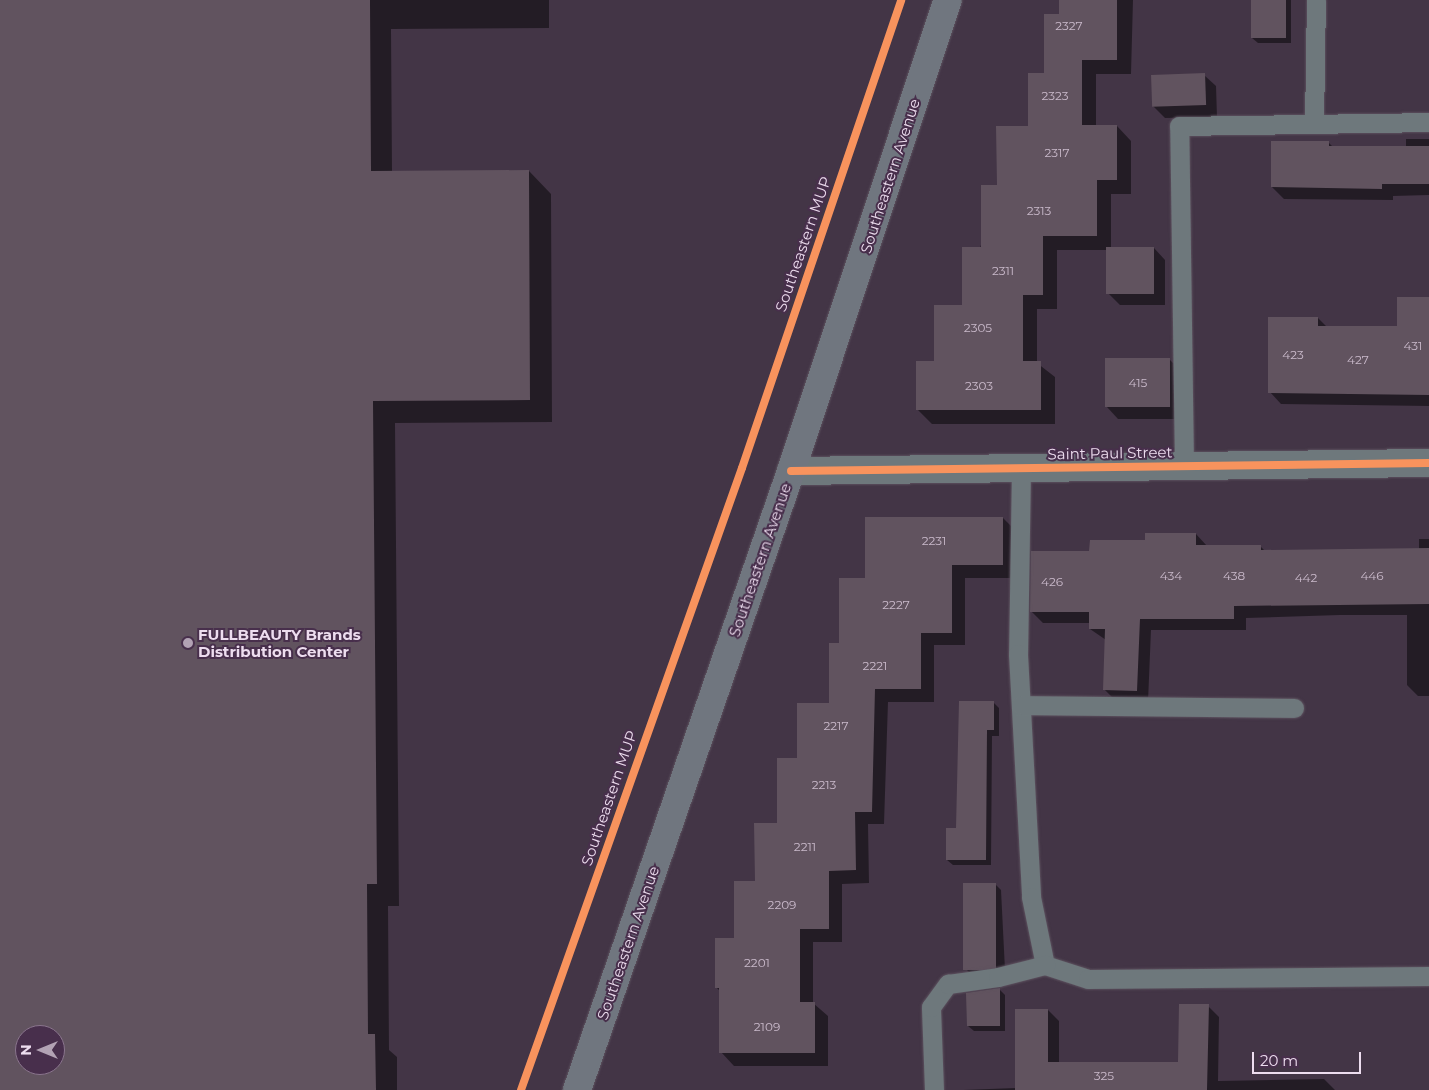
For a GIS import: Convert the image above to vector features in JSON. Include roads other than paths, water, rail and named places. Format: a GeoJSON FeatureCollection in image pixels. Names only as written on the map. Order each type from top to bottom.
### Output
{"type":"FeatureCollection","features":[{"type":"Feature","properties":{"kind":"main road","name":"Southeastern Avenue"},"geometry":{"type":"LineString","coordinates":[[577,1090],[791,471],[948,0]]}},
{"type":"Feature","properties":{"kind":"street","name":"Saint Paul Street"},"geometry":{"type":"LineString","coordinates":[[791,471],[1429,463]]}},
{"type":"Feature","properties":{"kind":"lane"},"geometry":{"type":"LineString","coordinates":[[1314,124],[1316,0]]}},
{"type":"Feature","properties":{"kind":"lane"},"geometry":{"type":"LineString","coordinates":[[1184,466],[1179,126],[1429,122]]}},
{"type":"Feature","properties":{"kind":"lane"},"geometry":{"type":"LineString","coordinates":[[1021,468],[1018,654],[1031,897],[1045,965]]}},
{"type":"Feature","properties":{"kind":"lane"},"geometry":{"type":"LineString","coordinates":[[1021,705],[1294,708]]}},
{"type":"Feature","properties":{"kind":"lane"},"geometry":{"type":"LineString","coordinates":[[934,1090],[931,1007],[948,984],[998,978],[1045,965],[1088,979],[1429,976]]}},
{"type":"Feature","properties":{"kind":"place","name":"FULLBEAUTY Brands Distribution Center"},"geometry":{"type":"Point","coordinates":[188,643]}}]}
